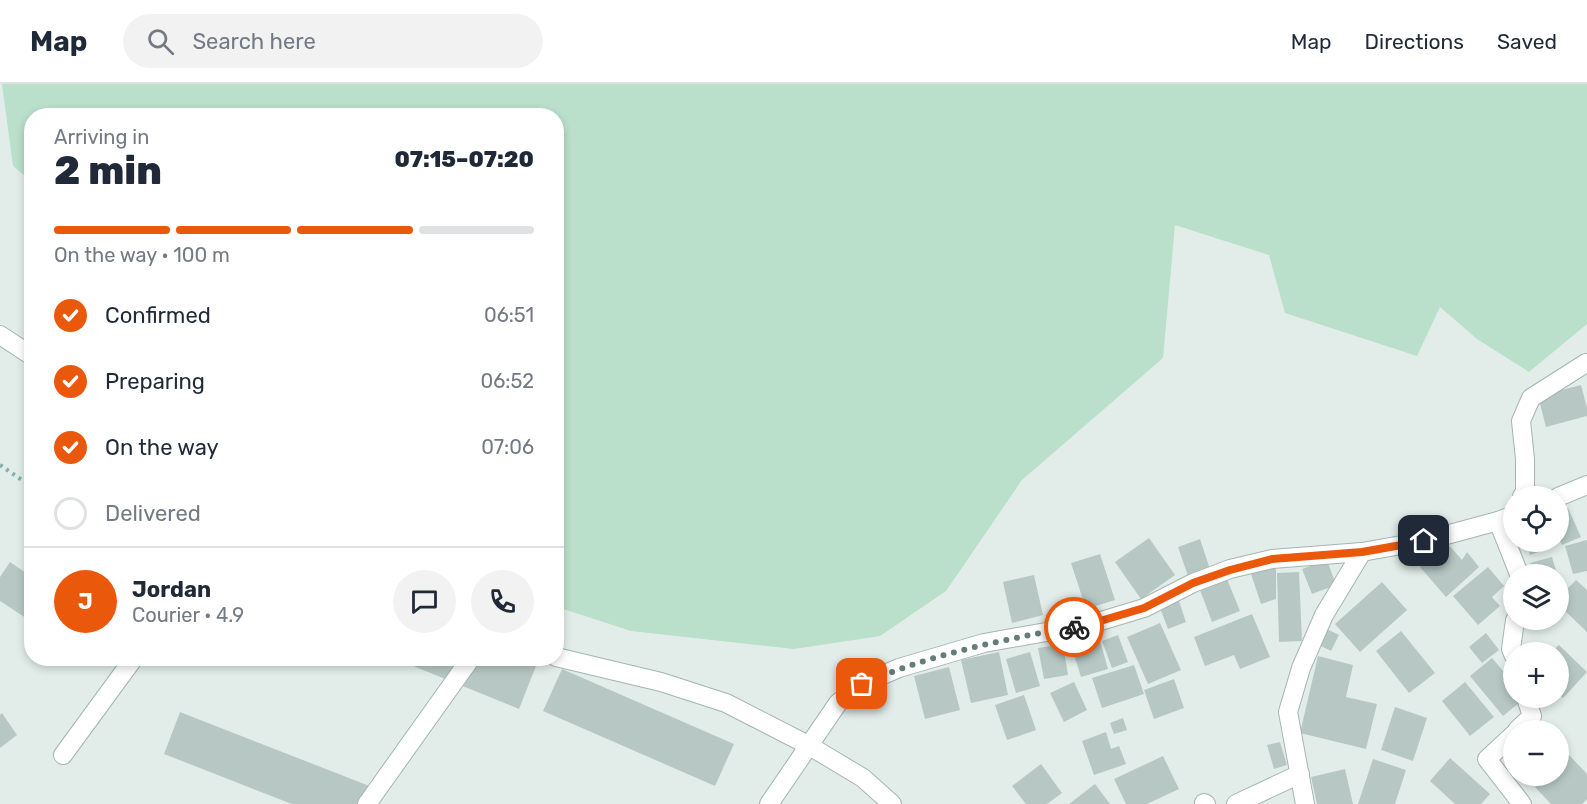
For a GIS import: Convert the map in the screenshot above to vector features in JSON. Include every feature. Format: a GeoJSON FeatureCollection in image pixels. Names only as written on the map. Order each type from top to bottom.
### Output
{"type":"FeatureCollection","features":[{"type":"Feature","properties":{"kind":"street"},"geometry":{"type":"LineString","coordinates":[[1,334],[24,350]]}},
{"type":"Feature","properties":{"kind":"street"},"geometry":{"type":"LineString","coordinates":[[1526,486],[1521,421],[1531,398],[1586,363]]}},
{"type":"Feature","properties":{"kind":"street"},"geometry":{"type":"LineString","coordinates":[[1569,492],[1587,485]]}},
{"type":"Feature","properties":{"kind":"street"},"geometry":{"type":"LineString","coordinates":[[770,804],[838,703],[862,684],[899,668],[984,643],[1090,624],[1144,608],[1193,583],[1251,564],[1272,559],[1362,552],[1424,541],[1503,519]]}},
{"type":"Feature","properties":{"kind":"street"},"geometry":{"type":"LineString","coordinates":[[1305,804],[1288,712],[1301,669],[1324,615],[1362,552]]}},
{"type":"Feature","properties":{"kind":"street"},"geometry":{"type":"LineString","coordinates":[[564,659],[661,682],[726,703],[863,778],[892,804]]}},
{"type":"Feature","properties":{"kind":"street"},"geometry":{"type":"LineString","coordinates":[[63,754],[128,666]]}},
{"type":"Feature","properties":{"kind":"street"},"geometry":{"type":"LineString","coordinates":[[367,804],[465,666]]}},
{"type":"Feature","properties":{"kind":"street"},"geometry":{"type":"LineString","coordinates":[[1503,744],[1487,759],[1503,780]]}},
{"type":"Feature","properties":{"kind":"street"},"geometry":{"type":"LineString","coordinates":[[1236,804],[1300,774]]}},
{"type":"Feature","properties":{"kind":"street"},"geometry":{"type":"LineString","coordinates":[[1508,786],[1522,804]]}},
{"type":"Feature","properties":{"kind":"path"},"geometry":{"type":"LineString","coordinates":[[0,465],[24,482]]}},
{"type":"Feature","properties":{"kind":"green space"},"geometry":{"type":"Polygon","coordinates":[[[2,84],[1587,84],[1587,324],[1529,372],[1477,339],[1440,307],[1417,356],[1285,313],[1269,255],[1175,225],[1163,358],[1022,480],[946,591],[880,636],[794,649],[631,631],[564,609],[564,108],[24,108],[24,175],[13,166],[2,84]]]}},
{"type":"Feature","properties":{"kind":"building"},"geometry":{"type":"Polygon","coordinates":[[[1581,385],[1587,416],[1546,427],[1538,396],[1581,385]]]}},
{"type":"Feature","properties":{"kind":"building"},"geometry":{"type":"Polygon","coordinates":[[[1569,510],[1581,537],[1569,542],[1569,510]]]}},
{"type":"Feature","properties":{"kind":"building"},"geometry":{"type":"Polygon","coordinates":[[[1149,538],[1175,575],[1141,599],[1115,562],[1149,538]]]}},
{"type":"Feature","properties":{"kind":"building"},"geometry":{"type":"Polygon","coordinates":[[[1200,539],[1210,569],[1188,576],[1178,547],[1200,539]]]}},
{"type":"Feature","properties":{"kind":"building"},"geometry":{"type":"Polygon","coordinates":[[[1587,540],[1587,571],[1573,574],[1567,552],[1569,552],[1569,545],[1587,540]]]}},
{"type":"Feature","properties":{"kind":"building"},"geometry":{"type":"Polygon","coordinates":[[[1447,543],[1462,560],[1467,552],[1479,567],[1446,597],[1420,567],[1447,543]]]}},
{"type":"Feature","properties":{"kind":"building"},"geometry":{"type":"Polygon","coordinates":[[[1100,554],[1115,600],[1086,609],[1071,563],[1100,554]]]}},
{"type":"Feature","properties":{"kind":"building"},"geometry":{"type":"Polygon","coordinates":[[[1552,557],[1554,564],[1530,564],[1552,557]]]}},
{"type":"Feature","properties":{"kind":"building"},"geometry":{"type":"Polygon","coordinates":[[[1327,560],[1336,585],[1312,594],[1302,569],[1327,560]]]}},
{"type":"Feature","properties":{"kind":"building"},"geometry":{"type":"Polygon","coordinates":[[[10,562],[24,572],[24,617],[0,601],[0,577],[10,562]]]}},
{"type":"Feature","properties":{"kind":"building"},"geometry":{"type":"Polygon","coordinates":[[[1276,566],[1276,599],[1261,604],[1250,571],[1276,566]]]}},
{"type":"Feature","properties":{"kind":"building"},"geometry":{"type":"Polygon","coordinates":[[[1488,567],[1503,585],[1492,597],[1500,606],[1478,625],[1453,596],[1488,567]]]}},
{"type":"Feature","properties":{"kind":"building"},"geometry":{"type":"Polygon","coordinates":[[[1299,572],[1302,641],[1279,642],[1277,573],[1299,572]]]}},
{"type":"Feature","properties":{"kind":"building"},"geometry":{"type":"Polygon","coordinates":[[[1034,575],[1043,615],[1012,623],[1003,582],[1034,575]]]}},
{"type":"Feature","properties":{"kind":"building"},"geometry":{"type":"Polygon","coordinates":[[[1227,579],[1240,611],[1212,622],[1200,590],[1227,579]]]}},
{"type":"Feature","properties":{"kind":"building"},"geometry":{"type":"Polygon","coordinates":[[[1576,580],[1587,590],[1587,632],[1569,615],[1569,587],[1576,580]]]}},
{"type":"Feature","properties":{"kind":"building"},"geometry":{"type":"Polygon","coordinates":[[[1382,582],[1407,610],[1360,652],[1335,624],[1382,582]]]}},
{"type":"Feature","properties":{"kind":"building"},"geometry":{"type":"Polygon","coordinates":[[[1179,601],[1186,622],[1168,629],[1160,608],[1179,601]]]}},
{"type":"Feature","properties":{"kind":"building"},"geometry":{"type":"Polygon","coordinates":[[[1252,614],[1270,657],[1240,669],[1234,655],[1205,666],[1194,637],[1252,614]]]}},
{"type":"Feature","properties":{"kind":"building"},"geometry":{"type":"Polygon","coordinates":[[[1160,623],[1181,670],[1148,684],[1127,637],[1160,623]]]}},
{"type":"Feature","properties":{"kind":"building"},"geometry":{"type":"Polygon","coordinates":[[[1327,629],[1339,635],[1331,651],[1319,645],[1327,629]]]}},
{"type":"Feature","properties":{"kind":"building"},"geometry":{"type":"Polygon","coordinates":[[[1097,630],[1108,669],[1081,677],[1069,638],[1097,630]]]}},
{"type":"Feature","properties":{"kind":"building"},"geometry":{"type":"Polygon","coordinates":[[[1401,631],[1435,673],[1409,693],[1376,651],[1401,631]]]}},
{"type":"Feature","properties":{"kind":"building"},"geometry":{"type":"Polygon","coordinates":[[[1486,633],[1499,650],[1482,663],[1469,647],[1486,633]]]}},
{"type":"Feature","properties":{"kind":"building"},"geometry":{"type":"Polygon","coordinates":[[[1118,635],[1128,662],[1112,668],[1102,641],[1118,635]]]}},
{"type":"Feature","properties":{"kind":"building"},"geometry":{"type":"Polygon","coordinates":[[[1063,644],[1068,675],[1044,679],[1038,648],[1063,644]]]}},
{"type":"Feature","properties":{"kind":"building"},"geometry":{"type":"Polygon","coordinates":[[[999,652],[1008,695],[971,703],[961,660],[999,652]]]}},
{"type":"Feature","properties":{"kind":"building"},"geometry":{"type":"Polygon","coordinates":[[[1030,652],[1040,686],[1016,693],[1006,659],[1030,652]]]}},
{"type":"Feature","properties":{"kind":"building"},"geometry":{"type":"Polygon","coordinates":[[[1569,655],[1587,672],[1569,692],[1569,655]]]}},
{"type":"Feature","properties":{"kind":"building"},"geometry":{"type":"Polygon","coordinates":[[[1318,656],[1353,665],[1346,697],[1377,704],[1366,749],[1300,733],[1318,656]]]}},
{"type":"Feature","properties":{"kind":"building"},"geometry":{"type":"Polygon","coordinates":[[[1492,658],[1503,671],[1503,708],[1513,708],[1503,716],[1470,676],[1492,658]]]}},
{"type":"Feature","properties":{"kind":"building"},"geometry":{"type":"Polygon","coordinates":[[[1134,665],[1144,694],[1102,708],[1092,678],[1134,665]]]}},
{"type":"Feature","properties":{"kind":"building"},"geometry":{"type":"Polygon","coordinates":[[[413,666],[536,666],[519,709],[413,666]]]}},
{"type":"Feature","properties":{"kind":"building"},"geometry":{"type":"Polygon","coordinates":[[[949,667],[960,710],[925,719],[914,676],[949,667]]]}},
{"type":"Feature","properties":{"kind":"building"},"geometry":{"type":"Polygon","coordinates":[[[562,669],[734,744],[715,786],[543,711],[562,669]]]}},
{"type":"Feature","properties":{"kind":"building"},"geometry":{"type":"Polygon","coordinates":[[[1174,679],[1184,708],[1154,719],[1144,690],[1174,679]]]}},
{"type":"Feature","properties":{"kind":"building"},"geometry":{"type":"Polygon","coordinates":[[[1074,682],[1087,710],[1064,722],[1050,693],[1074,682]]]}},
{"type":"Feature","properties":{"kind":"building"},"geometry":{"type":"Polygon","coordinates":[[[1465,682],[1494,717],[1470,736],[1442,701],[1465,682]]]}},
{"type":"Feature","properties":{"kind":"building"},"geometry":{"type":"Polygon","coordinates":[[[1024,695],[1036,730],[1007,740],[995,705],[1024,695]]]}},
{"type":"Feature","properties":{"kind":"building"},"geometry":{"type":"Polygon","coordinates":[[[1395,707],[1427,718],[1413,761],[1381,750],[1395,707]]]}},
{"type":"Feature","properties":{"kind":"building"},"geometry":{"type":"Polygon","coordinates":[[[180,712],[372,787],[366,804],[292,804],[164,754],[180,712]]]}},
{"type":"Feature","properties":{"kind":"building"},"geometry":{"type":"Polygon","coordinates":[[[2,713],[17,735],[0,748],[0,715],[2,713]]]}},
{"type":"Feature","properties":{"kind":"building"},"geometry":{"type":"Polygon","coordinates":[[[1123,718],[1127,730],[1114,734],[1110,723],[1123,718]]]}},
{"type":"Feature","properties":{"kind":"building"},"geometry":{"type":"Polygon","coordinates":[[[1106,732],[1111,749],[1119,746],[1126,764],[1094,775],[1082,741],[1106,732]]]}},
{"type":"Feature","properties":{"kind":"building"},"geometry":{"type":"Polygon","coordinates":[[[1280,742],[1287,765],[1274,769],[1267,745],[1280,742]]]}},
{"type":"Feature","properties":{"kind":"building"},"geometry":{"type":"Polygon","coordinates":[[[1569,755],[1587,774],[1587,799],[1582,804],[1551,804],[1535,787],[1569,786],[1569,755]]]}},
{"type":"Feature","properties":{"kind":"building"},"geometry":{"type":"Polygon","coordinates":[[[1163,756],[1179,789],[1147,804],[1126,804],[1114,779],[1163,756]]]}},
{"type":"Feature","properties":{"kind":"building"},"geometry":{"type":"Polygon","coordinates":[[[1450,758],[1490,794],[1481,804],[1455,804],[1430,781],[1450,758]]]}},
{"type":"Feature","properties":{"kind":"building"},"geometry":{"type":"Polygon","coordinates":[[[1373,759],[1406,770],[1395,804],[1358,804],[1373,759]]]}},
{"type":"Feature","properties":{"kind":"building"},"geometry":{"type":"Polygon","coordinates":[[[1041,764],[1062,793],[1047,804],[1026,804],[1012,786],[1041,764]]]}},
{"type":"Feature","properties":{"kind":"building"},"geometry":{"type":"Polygon","coordinates":[[[1345,769],[1353,804],[1317,804],[1311,777],[1345,769]]]}},
{"type":"Feature","properties":{"kind":"building"},"geometry":{"type":"Polygon","coordinates":[[[1095,784],[1110,804],[1069,804],[1095,784]]]}},
{"type":"Feature","properties":{"kind":"way so far"},"geometry":{"type":"LineString","coordinates":[[862,684],[899,668],[984,643],[1074,627]]}},
{"type":"Feature","properties":{"kind":"route"},"geometry":{"type":"LineString","coordinates":[[1074,627],[1144,608],[1193,583],[1272,559],[1362,552],[1424,541]]}}]}
